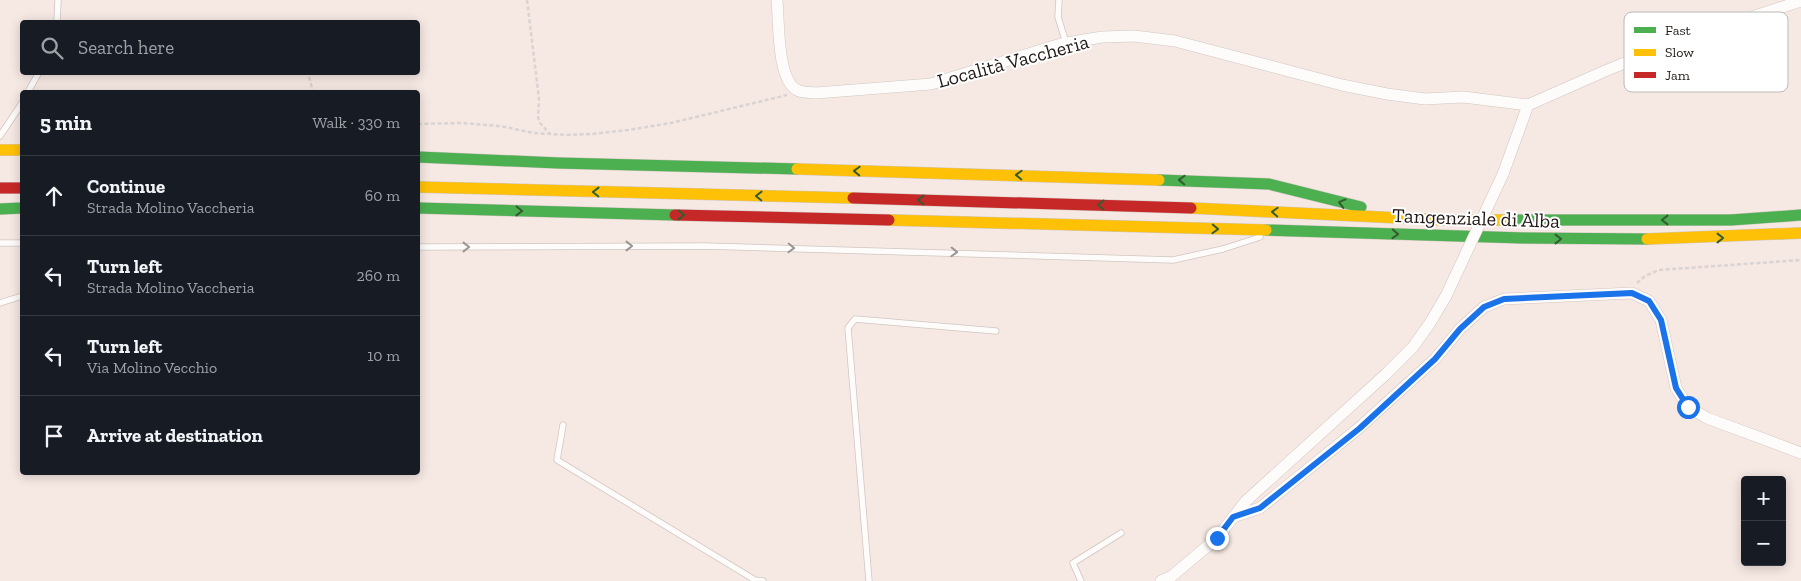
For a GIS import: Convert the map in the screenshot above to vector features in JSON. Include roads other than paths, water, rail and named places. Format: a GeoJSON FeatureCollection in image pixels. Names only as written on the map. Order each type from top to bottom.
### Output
{"type":"FeatureCollection","features":[{"type":"Feature","properties":{"kind":"highway"},"geometry":{"type":"LineString","coordinates":[[0,150],[20,150]]}},
{"type":"Feature","properties":{"kind":"highway"},"geometry":{"type":"LineString","coordinates":[[420,157],[558,163],[1085,177],[1269,184],[1356,206],[1442,220]]}},
{"type":"Feature","properties":{"kind":"highway"},"geometry":{"type":"LineString","coordinates":[[420,187],[1150,206],[1442,220],[1731,220],[1801,215]]}},
{"type":"Feature","properties":{"kind":"highway"},"geometry":{"type":"LineString","coordinates":[[0,188],[20,188]]}},
{"type":"Feature","properties":{"kind":"highway"},"geometry":{"type":"LineString","coordinates":[[0,209],[20,208]]}},
{"type":"Feature","properties":{"kind":"highway","name":"Tangenziale di Alba"},"geometry":{"type":"LineString","coordinates":[[420,208],[1282,230],[1550,239],[1734,238],[1801,233]]}},
{"type":"Feature","properties":{"kind":"street","name":"Località Vaccheria"},"geometry":{"type":"LineString","coordinates":[[777,0],[782,67],[788,84],[798,91],[816,93],[931,84],[1066,43],[1102,37],[1134,36],[1174,40],[1342,85],[1387,94],[1426,99],[1463,97],[1528,105]]}},
{"type":"Feature","properties":{"kind":"street"},"geometry":{"type":"LineString","coordinates":[[1767,12],[1801,1]]}},
{"type":"Feature","properties":{"kind":"street"},"geometry":{"type":"LineString","coordinates":[[1170,579],[1217,538],[1246,501],[1386,374],[1413,347],[1430,324],[1446,296],[1503,174],[1528,105],[1624,62]]}},
{"type":"Feature","properties":{"kind":"street"},"geometry":{"type":"LineString","coordinates":[[1233,517],[1260,508],[1360,428],[1435,359],[1460,329],[1484,307],[1504,299],[1632,293],[1649,301],[1661,320],[1676,388],[1688,407],[1707,418],[1801,452]]}},
{"type":"Feature","properties":{"kind":"lane"},"geometry":{"type":"LineString","coordinates":[[57,20],[58,0]]}},
{"type":"Feature","properties":{"kind":"lane"},"geometry":{"type":"LineString","coordinates":[[1059,0],[1058,17],[1066,43]]}},
{"type":"Feature","properties":{"kind":"lane"},"geometry":{"type":"LineString","coordinates":[[29,90],[36,75]]}},
{"type":"Feature","properties":{"kind":"lane"},"geometry":{"type":"LineString","coordinates":[[0,136],[20,106]]}},
{"type":"Feature","properties":{"kind":"lane"},"geometry":{"type":"LineString","coordinates":[[420,247],[705,246],[1173,260],[1223,249],[1282,230]]}},
{"type":"Feature","properties":{"kind":"lane"},"geometry":{"type":"LineString","coordinates":[[0,243],[20,243]]}},
{"type":"Feature","properties":{"kind":"lane"},"geometry":{"type":"LineString","coordinates":[[0,302],[20,297]]}},
{"type":"Feature","properties":{"kind":"lane"},"geometry":{"type":"LineString","coordinates":[[869,581],[848,328],[855,319],[996,331]]}},
{"type":"Feature","properties":{"kind":"lane"},"geometry":{"type":"LineString","coordinates":[[563,425],[557,460],[755,580],[763,581]]}},
{"type":"Feature","properties":{"kind":"lane"},"geometry":{"type":"LineString","coordinates":[[1081,581],[1074,563],[1121,533]]}}]}
